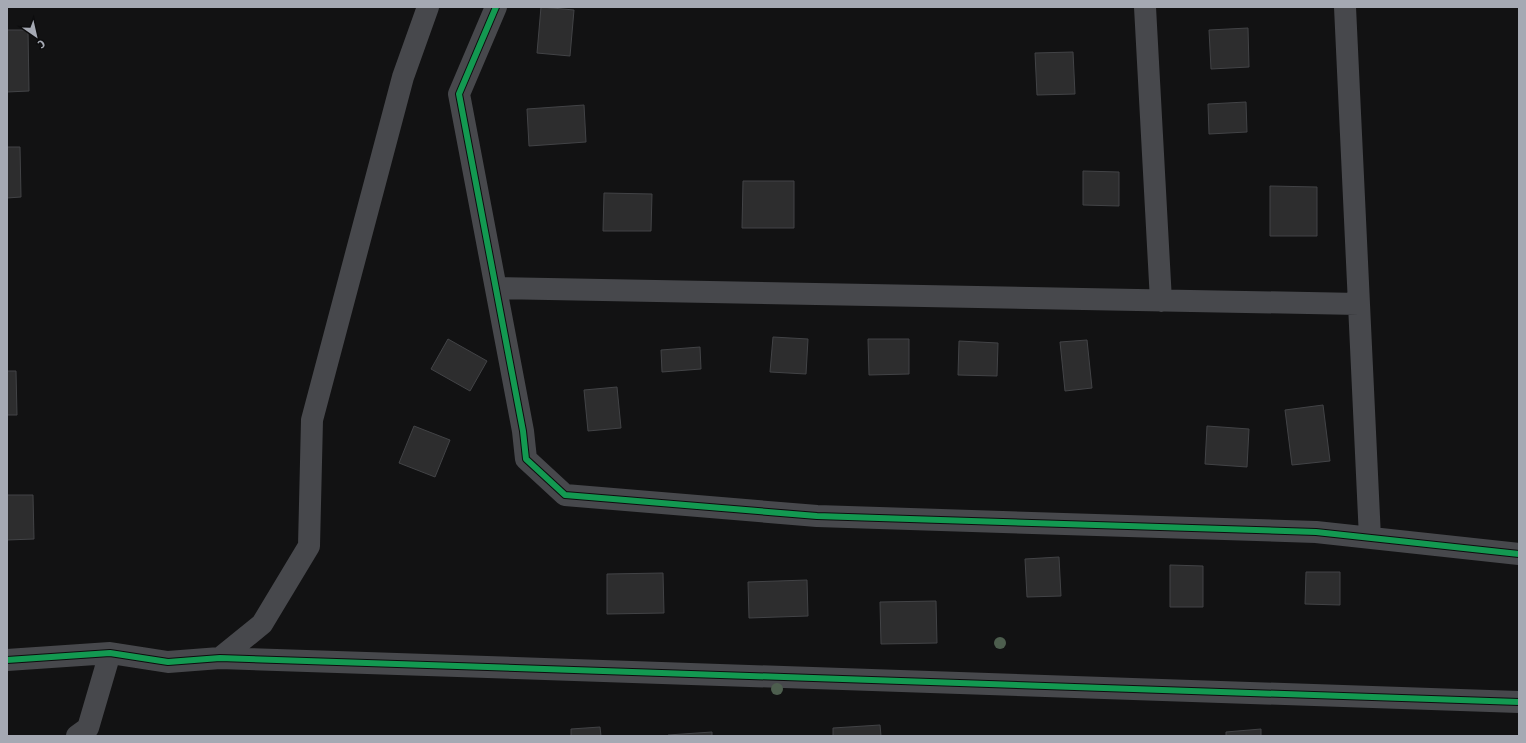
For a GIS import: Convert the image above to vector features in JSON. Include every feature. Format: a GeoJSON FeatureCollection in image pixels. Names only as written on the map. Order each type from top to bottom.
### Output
{"type":"FeatureCollection","features":[{"type":"Feature","properties":{"kind":"street"},"geometry":{"type":"LineString","coordinates":[[220,658],[262,624],[309,546],[312,420],[403,77],[428,7]]}},
{"type":"Feature","properties":{"kind":"street"},"geometry":{"type":"LineString","coordinates":[[496,7],[459,94],[523,431],[526,459],[565,495],[817,516],[1316,532],[1519,554]]}},
{"type":"Feature","properties":{"kind":"street"},"geometry":{"type":"LineString","coordinates":[[1145,7],[1161,301]]}},
{"type":"Feature","properties":{"kind":"street"},"geometry":{"type":"LineString","coordinates":[[1345,7],[1370,538]]}},
{"type":"Feature","properties":{"kind":"street"},"geometry":{"type":"LineString","coordinates":[[496,288],[1359,304]]}},
{"type":"Feature","properties":{"kind":"street"},"geometry":{"type":"LineString","coordinates":[[78,736],[88,728],[110,653]]}},
{"type":"Feature","properties":{"kind":"street"},"geometry":{"type":"LineString","coordinates":[[7,660],[110,653],[168,662],[220,658],[1519,702]]}},
{"type":"Feature","properties":{"kind":"building"},"geometry":{"type":"Polygon","coordinates":[[[541,7],[574,10],[570,56],[537,53],[541,7]]]}},
{"type":"Feature","properties":{"kind":"building"},"geometry":{"type":"Polygon","coordinates":[[[1248,28],[1249,67],[1211,69],[1209,30],[1248,28]]]}},
{"type":"Feature","properties":{"kind":"building"},"geometry":{"type":"Polygon","coordinates":[[[7,30],[28,30],[29,91],[7,92],[7,30]]]}},
{"type":"Feature","properties":{"kind":"building"},"geometry":{"type":"Polygon","coordinates":[[[1073,52],[1075,94],[1037,95],[1035,53],[1073,52]]]}},
{"type":"Feature","properties":{"kind":"building"},"geometry":{"type":"Polygon","coordinates":[[[1246,102],[1247,132],[1209,134],[1208,104],[1246,102]]]}},
{"type":"Feature","properties":{"kind":"building"},"geometry":{"type":"Polygon","coordinates":[[[584,105],[586,142],[529,146],[527,109],[584,105]]]}},
{"type":"Feature","properties":{"kind":"building"},"geometry":{"type":"Polygon","coordinates":[[[7,147],[20,147],[21,197],[7,198],[7,147]]]}},
{"type":"Feature","properties":{"kind":"building"},"geometry":{"type":"Polygon","coordinates":[[[1083,171],[1119,172],[1119,206],[1083,205],[1083,171]]]}},
{"type":"Feature","properties":{"kind":"building"},"geometry":{"type":"Polygon","coordinates":[[[743,181],[794,181],[794,228],[742,228],[743,181]]]}},
{"type":"Feature","properties":{"kind":"building"},"geometry":{"type":"Polygon","coordinates":[[[1270,186],[1317,187],[1317,236],[1270,236],[1270,186]]]}},
{"type":"Feature","properties":{"kind":"building"},"geometry":{"type":"Polygon","coordinates":[[[604,193],[652,194],[651,231],[603,231],[604,193]]]}},
{"type":"Feature","properties":{"kind":"building"},"geometry":{"type":"Polygon","coordinates":[[[773,337],[808,339],[806,374],[770,372],[773,337]]]}},
{"type":"Feature","properties":{"kind":"building"},"geometry":{"type":"Polygon","coordinates":[[[448,339],[487,361],[470,391],[431,369],[448,339]]]}},
{"type":"Feature","properties":{"kind":"building"},"geometry":{"type":"Polygon","coordinates":[[[868,339],[909,339],[909,374],[869,375],[868,339]]]}},
{"type":"Feature","properties":{"kind":"building"},"geometry":{"type":"Polygon","coordinates":[[[1087,340],[1092,388],[1065,391],[1060,342],[1087,340]]]}},
{"type":"Feature","properties":{"kind":"building"},"geometry":{"type":"Polygon","coordinates":[[[959,341],[998,343],[997,376],[958,375],[959,341]]]}},
{"type":"Feature","properties":{"kind":"building"},"geometry":{"type":"Polygon","coordinates":[[[700,347],[701,369],[662,372],[661,350],[700,347]]]}},
{"type":"Feature","properties":{"kind":"building"},"geometry":{"type":"Polygon","coordinates":[[[7,371],[16,371],[17,415],[7,415],[7,371]]]}},
{"type":"Feature","properties":{"kind":"building"},"geometry":{"type":"Polygon","coordinates":[[[617,387],[621,428],[588,431],[584,390],[617,387]]]}},
{"type":"Feature","properties":{"kind":"building"},"geometry":{"type":"Polygon","coordinates":[[[1323,405],[1330,461],[1292,465],[1285,410],[1323,405]]]}},
{"type":"Feature","properties":{"kind":"building"},"geometry":{"type":"Polygon","coordinates":[[[414,426],[450,440],[435,477],[399,463],[414,426]]]}},
{"type":"Feature","properties":{"kind":"building"},"geometry":{"type":"Polygon","coordinates":[[[1207,426],[1249,429],[1247,467],[1205,464],[1207,426]]]}},
{"type":"Feature","properties":{"kind":"building"},"geometry":{"type":"Polygon","coordinates":[[[7,495],[33,495],[34,539],[7,540],[7,495]]]}},
{"type":"Feature","properties":{"kind":"building"},"geometry":{"type":"Polygon","coordinates":[[[1059,557],[1061,596],[1027,597],[1025,559],[1059,557]]]}},
{"type":"Feature","properties":{"kind":"building"},"geometry":{"type":"Polygon","coordinates":[[[1170,565],[1203,566],[1203,607],[1170,607],[1170,565]]]}},
{"type":"Feature","properties":{"kind":"building"},"geometry":{"type":"Polygon","coordinates":[[[1306,572],[1340,572],[1340,605],[1305,604],[1306,572]]]}},
{"type":"Feature","properties":{"kind":"building"},"geometry":{"type":"Polygon","coordinates":[[[663,573],[664,613],[607,614],[607,574],[663,573]]]}},
{"type":"Feature","properties":{"kind":"building"},"geometry":{"type":"Polygon","coordinates":[[[807,580],[808,616],[749,618],[748,582],[807,580]]]}},
{"type":"Feature","properties":{"kind":"building"},"geometry":{"type":"Polygon","coordinates":[[[936,601],[937,643],[881,644],[880,602],[936,601]]]}},
{"type":"Feature","properties":{"kind":"building"},"geometry":{"type":"Polygon","coordinates":[[[880,725],[881,736],[833,736],[833,728],[880,725]]]}},
{"type":"Feature","properties":{"kind":"building"},"geometry":{"type":"Polygon","coordinates":[[[600,727],[601,736],[571,736],[571,729],[600,727]]]}},
{"type":"Feature","properties":{"kind":"building"},"geometry":{"type":"Polygon","coordinates":[[[1261,729],[1261,736],[1226,736],[1226,732],[1261,729]]]}},
{"type":"Feature","properties":{"kind":"building"},"geometry":{"type":"Polygon","coordinates":[[[712,732],[712,736],[668,736],[668,735],[712,732]]]}},
{"type":"Feature","properties":{"kind":"cycle path"},"geometry":{"type":"LineString","coordinates":[[496,7],[459,94],[523,431],[526,459],[565,495],[817,516],[1316,532],[1519,554]]}},
{"type":"Feature","properties":{"kind":"cycle path"},"geometry":{"type":"LineString","coordinates":[[7,660],[110,653],[168,662],[220,658],[1519,702]]}}]}
